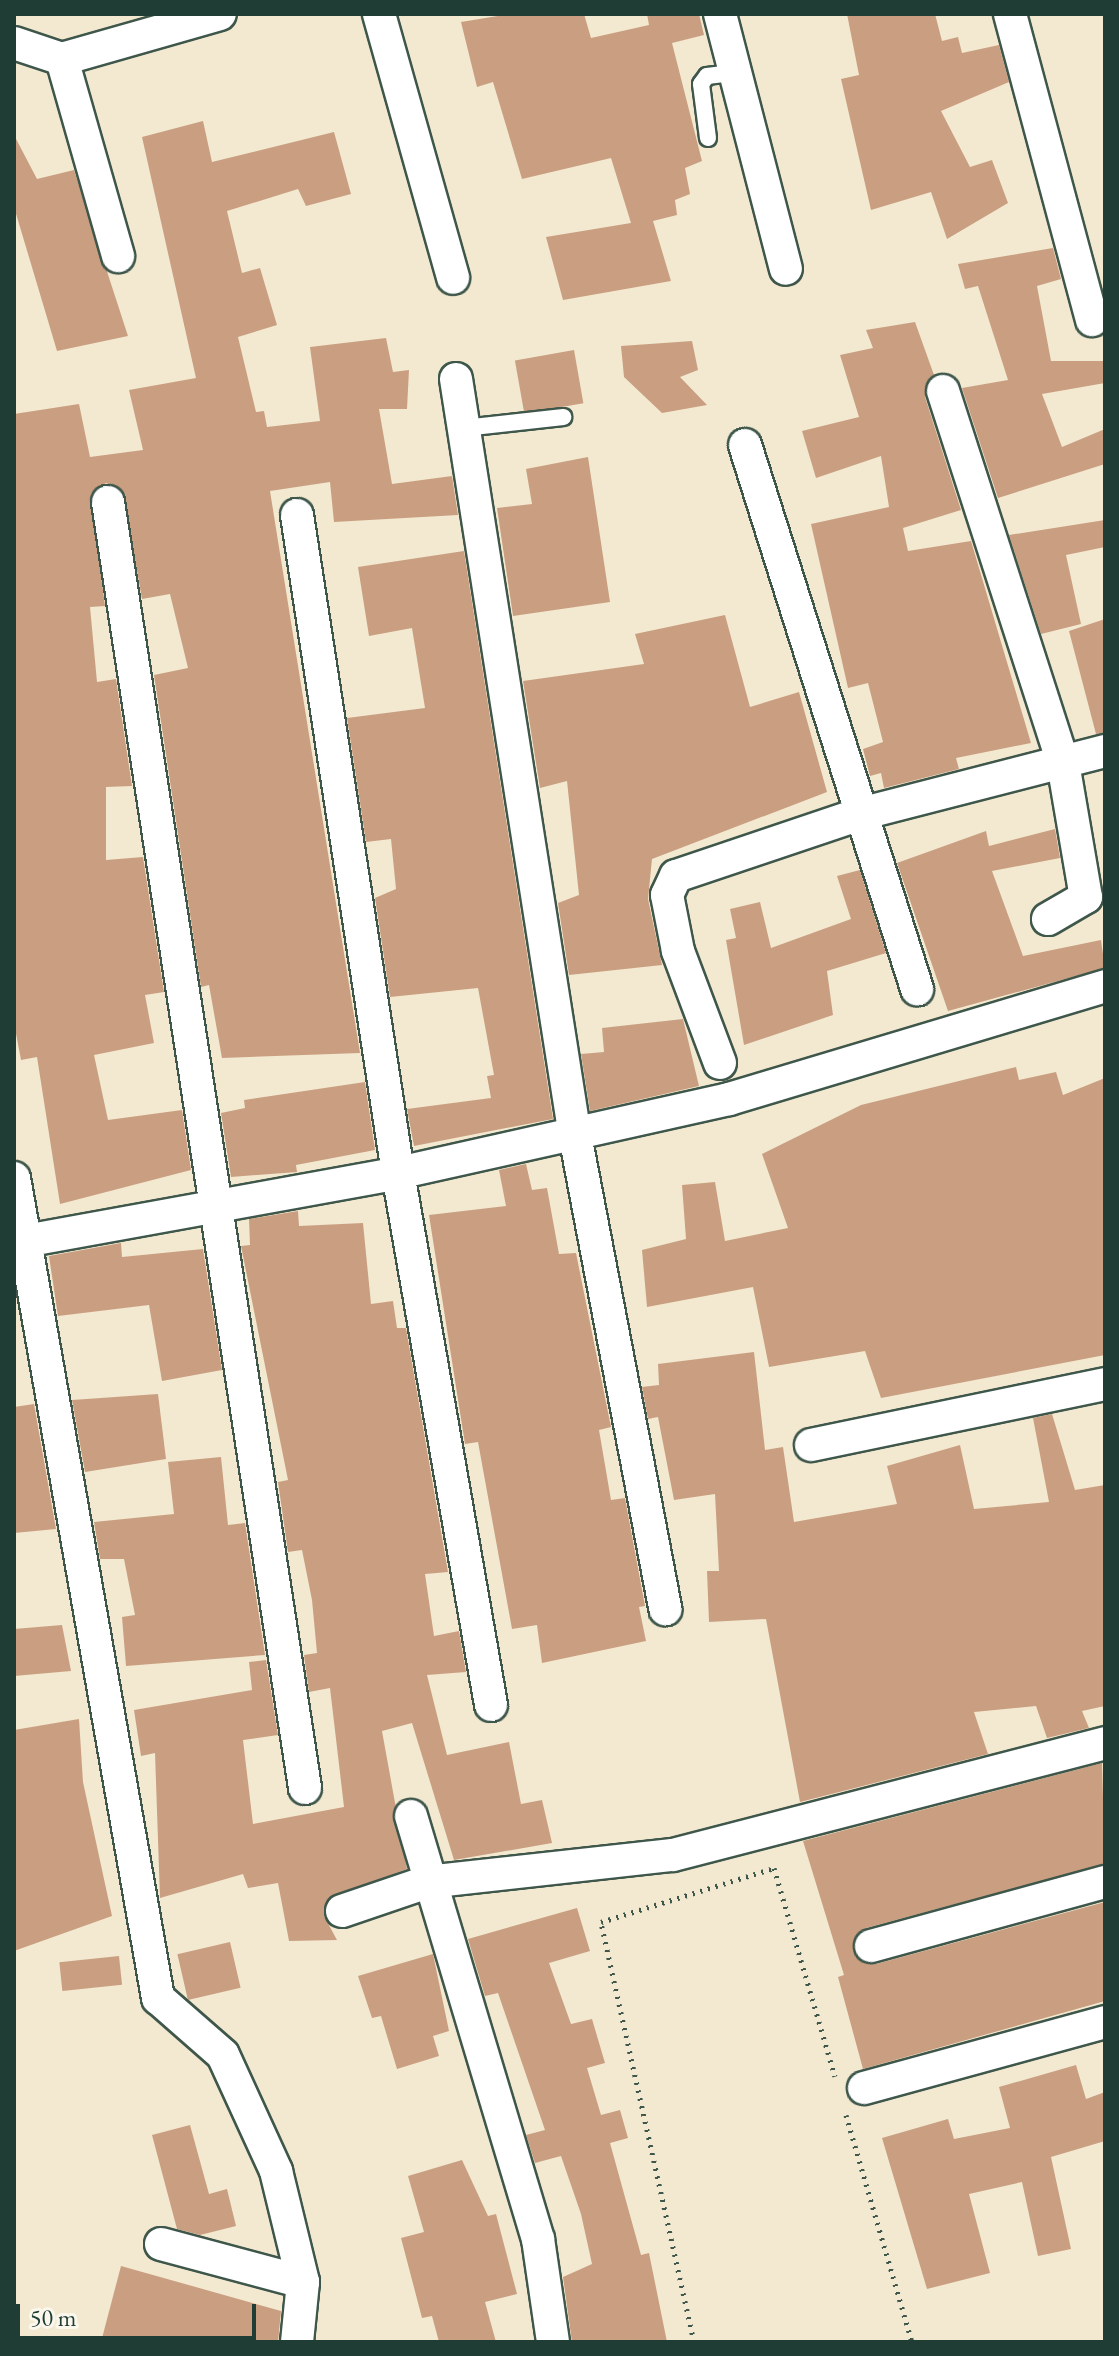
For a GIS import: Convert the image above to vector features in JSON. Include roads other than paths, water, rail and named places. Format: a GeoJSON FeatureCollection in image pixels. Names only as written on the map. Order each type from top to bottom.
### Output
{"type":"FeatureCollection","features":[{"type":"Feature","properties":{"kind":"street"},"geometry":{"type":"LineString","coordinates":[[14,43],[62,59],[220,14]]}},
{"type":"Feature","properties":{"kind":"street"},"geometry":{"type":"LineString","coordinates":[[379,14],[453,278]]}},
{"type":"Feature","properties":{"kind":"street"},"geometry":{"type":"LineString","coordinates":[[720,14],[732,73],[786,269]]}},
{"type":"Feature","properties":{"kind":"street"},"geometry":{"type":"LineString","coordinates":[[1010,14],[1092,320]]}},
{"type":"Feature","properties":{"kind":"street"},"geometry":{"type":"LineString","coordinates":[[62,59],[118,256]]}},
{"type":"Feature","properties":{"kind":"street"},"geometry":{"type":"LineString","coordinates":[[456,379],[574,1130],[665,1609]]}},
{"type":"Feature","properties":{"kind":"street"},"geometry":{"type":"LineString","coordinates":[[943,391],[1063,763],[1092,910],[1048,919]]}},
{"type":"Feature","properties":{"kind":"street"},"geometry":{"type":"LineString","coordinates":[[745,445],[917,989]]}},
{"type":"Feature","properties":{"kind":"street"},"geometry":{"type":"LineString","coordinates":[[108,502],[305,1788]]}},
{"type":"Feature","properties":{"kind":"street"},"geometry":{"type":"LineString","coordinates":[[297,515],[398,1173],[491,1705]]}},
{"type":"Feature","properties":{"kind":"street"},"geometry":{"type":"LineString","coordinates":[[720,1063],[678,951],[667,895],[676,876],[860,814],[1105,751]]}},
{"type":"Feature","properties":{"kind":"street"},"geometry":{"type":"LineString","coordinates":[[19,1242],[398,1173],[574,1130],[729,1099],[1105,986]]}},
{"type":"Feature","properties":{"kind":"street"},"geometry":{"type":"LineString","coordinates":[[14,1178],[19,1242],[158,1998],[223,2055],[276,2171],[303,2282],[297,2342]]}},
{"type":"Feature","properties":{"kind":"street"},"geometry":{"type":"LineString","coordinates":[[811,1445],[1105,1384]]}},
{"type":"Feature","properties":{"kind":"street"},"geometry":{"type":"LineString","coordinates":[[342,1911],[427,1882],[673,1855],[1105,1743]]}},
{"type":"Feature","properties":{"kind":"street"},"geometry":{"type":"LineString","coordinates":[[411,1816],[427,1882],[538,2239],[553,2342]]}},
{"type":"Feature","properties":{"kind":"street"},"geometry":{"type":"LineString","coordinates":[[871,1946],[1105,1882]]}},
{"type":"Feature","properties":{"kind":"street"},"geometry":{"type":"LineString","coordinates":[[852,2092],[1105,2022]]}},
{"type":"Feature","properties":{"kind":"street"},"geometry":{"type":"LineString","coordinates":[[161,2244],[303,2282]]}},
{"type":"Feature","properties":{"kind":"lane"},"geometry":{"type":"LineString","coordinates":[[708,138],[701,84],[707,76],[732,73]]}},
{"type":"Feature","properties":{"kind":"lane"},"geometry":{"type":"LineString","coordinates":[[464,428],[563,417]]}}]}
